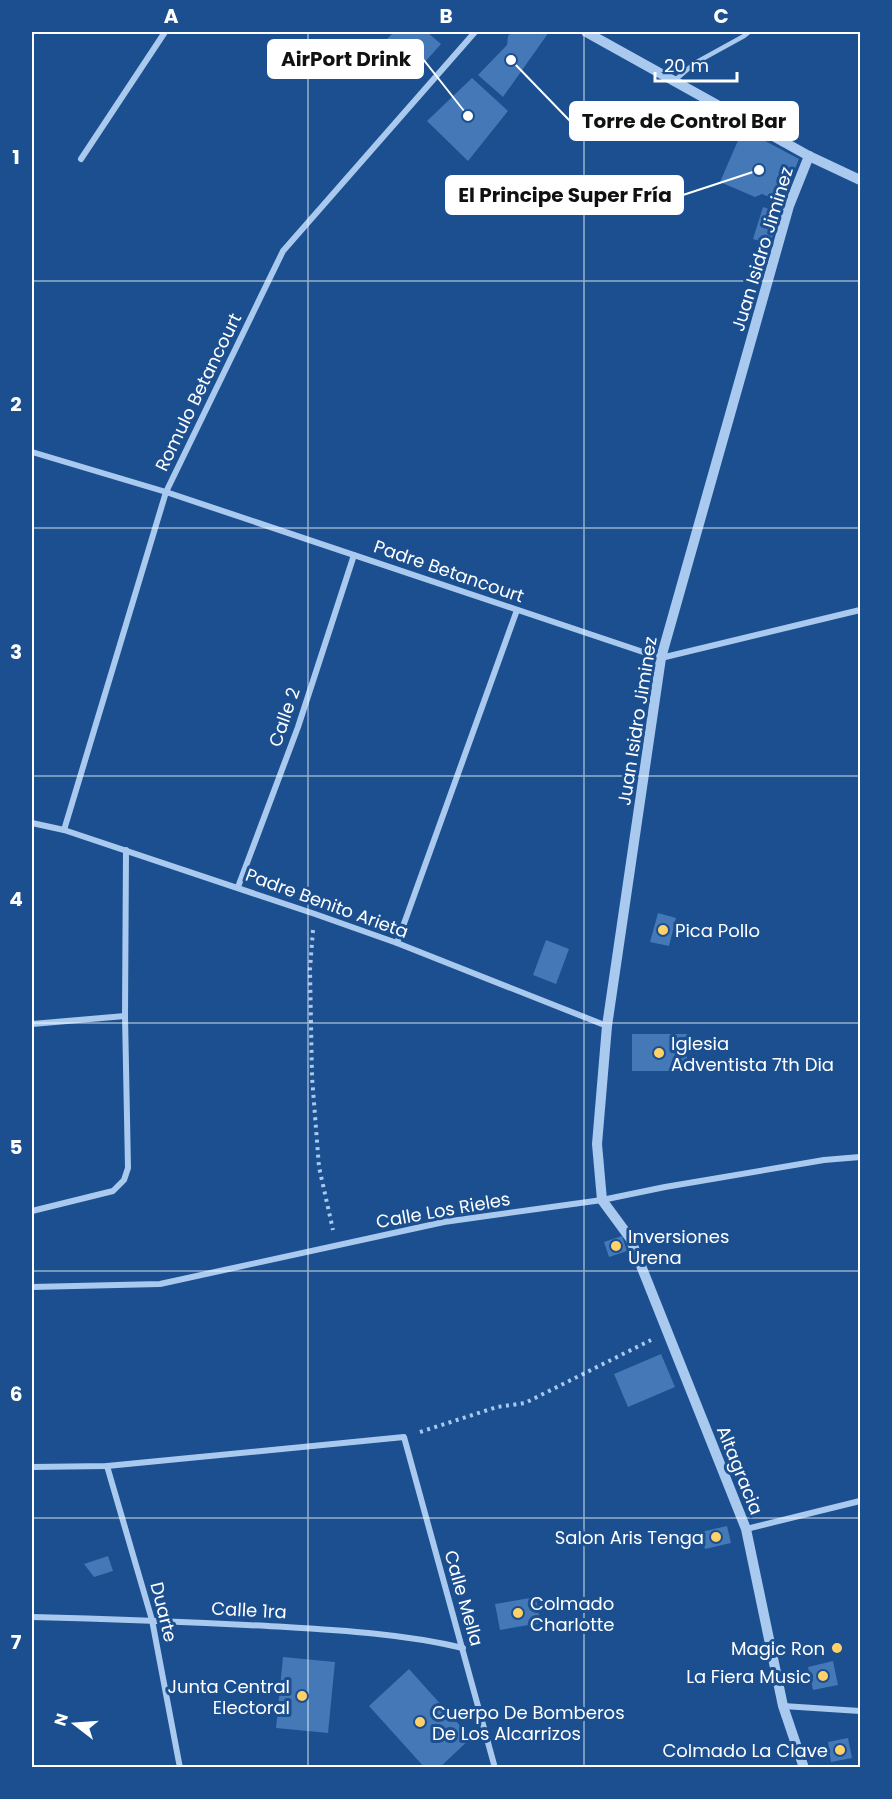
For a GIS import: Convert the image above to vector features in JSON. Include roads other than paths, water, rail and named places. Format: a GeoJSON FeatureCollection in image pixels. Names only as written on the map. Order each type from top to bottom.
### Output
{"type":"FeatureCollection","features":[{"type":"Feature","properties":{"kind":"street"},"geometry":{"type":"LineString","coordinates":[[81,159],[165,32]]}},
{"type":"Feature","properties":{"kind":"street","name":"Romulo Betancourt"},"geometry":{"type":"LineString","coordinates":[[64,830],[166,492],[284,251],[476,32]]}},
{"type":"Feature","properties":{"kind":"street"},"geometry":{"type":"LineString","coordinates":[[586,32],[808,156],[861,180]]}},
{"type":"Feature","properties":{"kind":"street","name":"Juan Isidro Jiminez"},"geometry":{"type":"LineString","coordinates":[[602,1200],[597,1144],[607,1026],[661,658],[789,206],[808,156]]}},
{"type":"Feature","properties":{"kind":"street","name":"Padre Betancourt"},"geometry":{"type":"LineString","coordinates":[[32,452],[166,492],[661,658]]}},
{"type":"Feature","properties":{"kind":"street","name":"Calle 2"},"geometry":{"type":"LineString","coordinates":[[238,888],[298,727],[354,555]]}},
{"type":"Feature","properties":{"kind":"street"},"geometry":{"type":"LineString","coordinates":[[397,943],[518,610]]}},
{"type":"Feature","properties":{"kind":"street"},"geometry":{"type":"LineString","coordinates":[[661,658],[861,610]]}},
{"type":"Feature","properties":{"kind":"street","name":"Padre Benito Arieta"},"geometry":{"type":"LineString","coordinates":[[32,823],[64,830],[315,914],[397,943],[607,1026]]}},
{"type":"Feature","properties":{"kind":"street"},"geometry":{"type":"LineString","coordinates":[[32,1211],[113,1191],[124,1180],[128,1168],[125,1016],[126,850]]}},
{"type":"Feature","properties":{"kind":"street"},"geometry":{"type":"LineString","coordinates":[[32,1024],[125,1016]]}},
{"type":"Feature","properties":{"kind":"street","name":"Calle Los Rieles"},"geometry":{"type":"LineString","coordinates":[[32,1287],[160,1284],[444,1222],[602,1200],[824,1160],[861,1157]]}},
{"type":"Feature","properties":{"kind":"street","name":"Altagracia"},"geometry":{"type":"LineString","coordinates":[[602,1200],[630,1238],[746,1529],[783,1706],[804,1767]]}},
{"type":"Feature","properties":{"kind":"street","name":"Calle Mella"},"geometry":{"type":"LineString","coordinates":[[107,1466],[404,1437],[495,1767]]}},
{"type":"Feature","properties":{"kind":"street"},"geometry":{"type":"LineString","coordinates":[[32,1467],[107,1466]]}},
{"type":"Feature","properties":{"kind":"street","name":"Duarte"},"geometry":{"type":"LineString","coordinates":[[107,1466],[152,1620],[180,1767]]}},
{"type":"Feature","properties":{"kind":"street"},"geometry":{"type":"LineString","coordinates":[[746,1529],[861,1501]]}},
{"type":"Feature","properties":{"kind":"street","name":"Calle 1ra"},"geometry":{"type":"LineString","coordinates":[[32,1617],[152,1620],[357,1631],[428,1640],[463,1648]]}},
{"type":"Feature","properties":{"kind":"street"},"geometry":{"type":"LineString","coordinates":[[783,1706],[861,1711]]}},
{"type":"Feature","properties":{"kind":"lane"},"geometry":{"type":"LineString","coordinates":[[674,81],[695,63],[749,32]]}},
{"type":"Feature","properties":{"kind":"place","name":"Torre de Control Bar"},"geometry":{"type":"Point","coordinates":[511,60]}},
{"type":"Feature","properties":{"kind":"place","name":"AirPort Drink"},"geometry":{"type":"Point","coordinates":[468,116]}},
{"type":"Feature","properties":{"kind":"place","name":"El Principe Super Fría"},"geometry":{"type":"Point","coordinates":[759,170]}},
{"type":"Feature","properties":{"kind":"place","name":"Pica Pollo"},"geometry":{"type":"Point","coordinates":[663,930]}},
{"type":"Feature","properties":{"kind":"place","name":"Iglesia Adventista 7th Dia"},"geometry":{"type":"Point","coordinates":[659,1053]}},
{"type":"Feature","properties":{"kind":"place","name":"Inversiones Urena"},"geometry":{"type":"Point","coordinates":[616,1246]}},
{"type":"Feature","properties":{"kind":"place","name":"Salon Aris Tenga"},"geometry":{"type":"Point","coordinates":[716,1537]}},
{"type":"Feature","properties":{"kind":"place","name":"Colmado Charlotte"},"geometry":{"type":"Point","coordinates":[518,1613]}},
{"type":"Feature","properties":{"kind":"place","name":"Magic Ron"},"geometry":{"type":"Point","coordinates":[837,1648]}},
{"type":"Feature","properties":{"kind":"place","name":"La Fiera Music"},"geometry":{"type":"Point","coordinates":[823,1676]}},
{"type":"Feature","properties":{"kind":"place","name":"Junta Central Electoral"},"geometry":{"type":"Point","coordinates":[302,1696]}},
{"type":"Feature","properties":{"kind":"place","name":"Cuerpo De Bomberos De Los Alcarrizos"},"geometry":{"type":"Point","coordinates":[420,1722]}},
{"type":"Feature","properties":{"kind":"place","name":"Colmado La Clave"},"geometry":{"type":"Point","coordinates":[840,1750]}}]}
